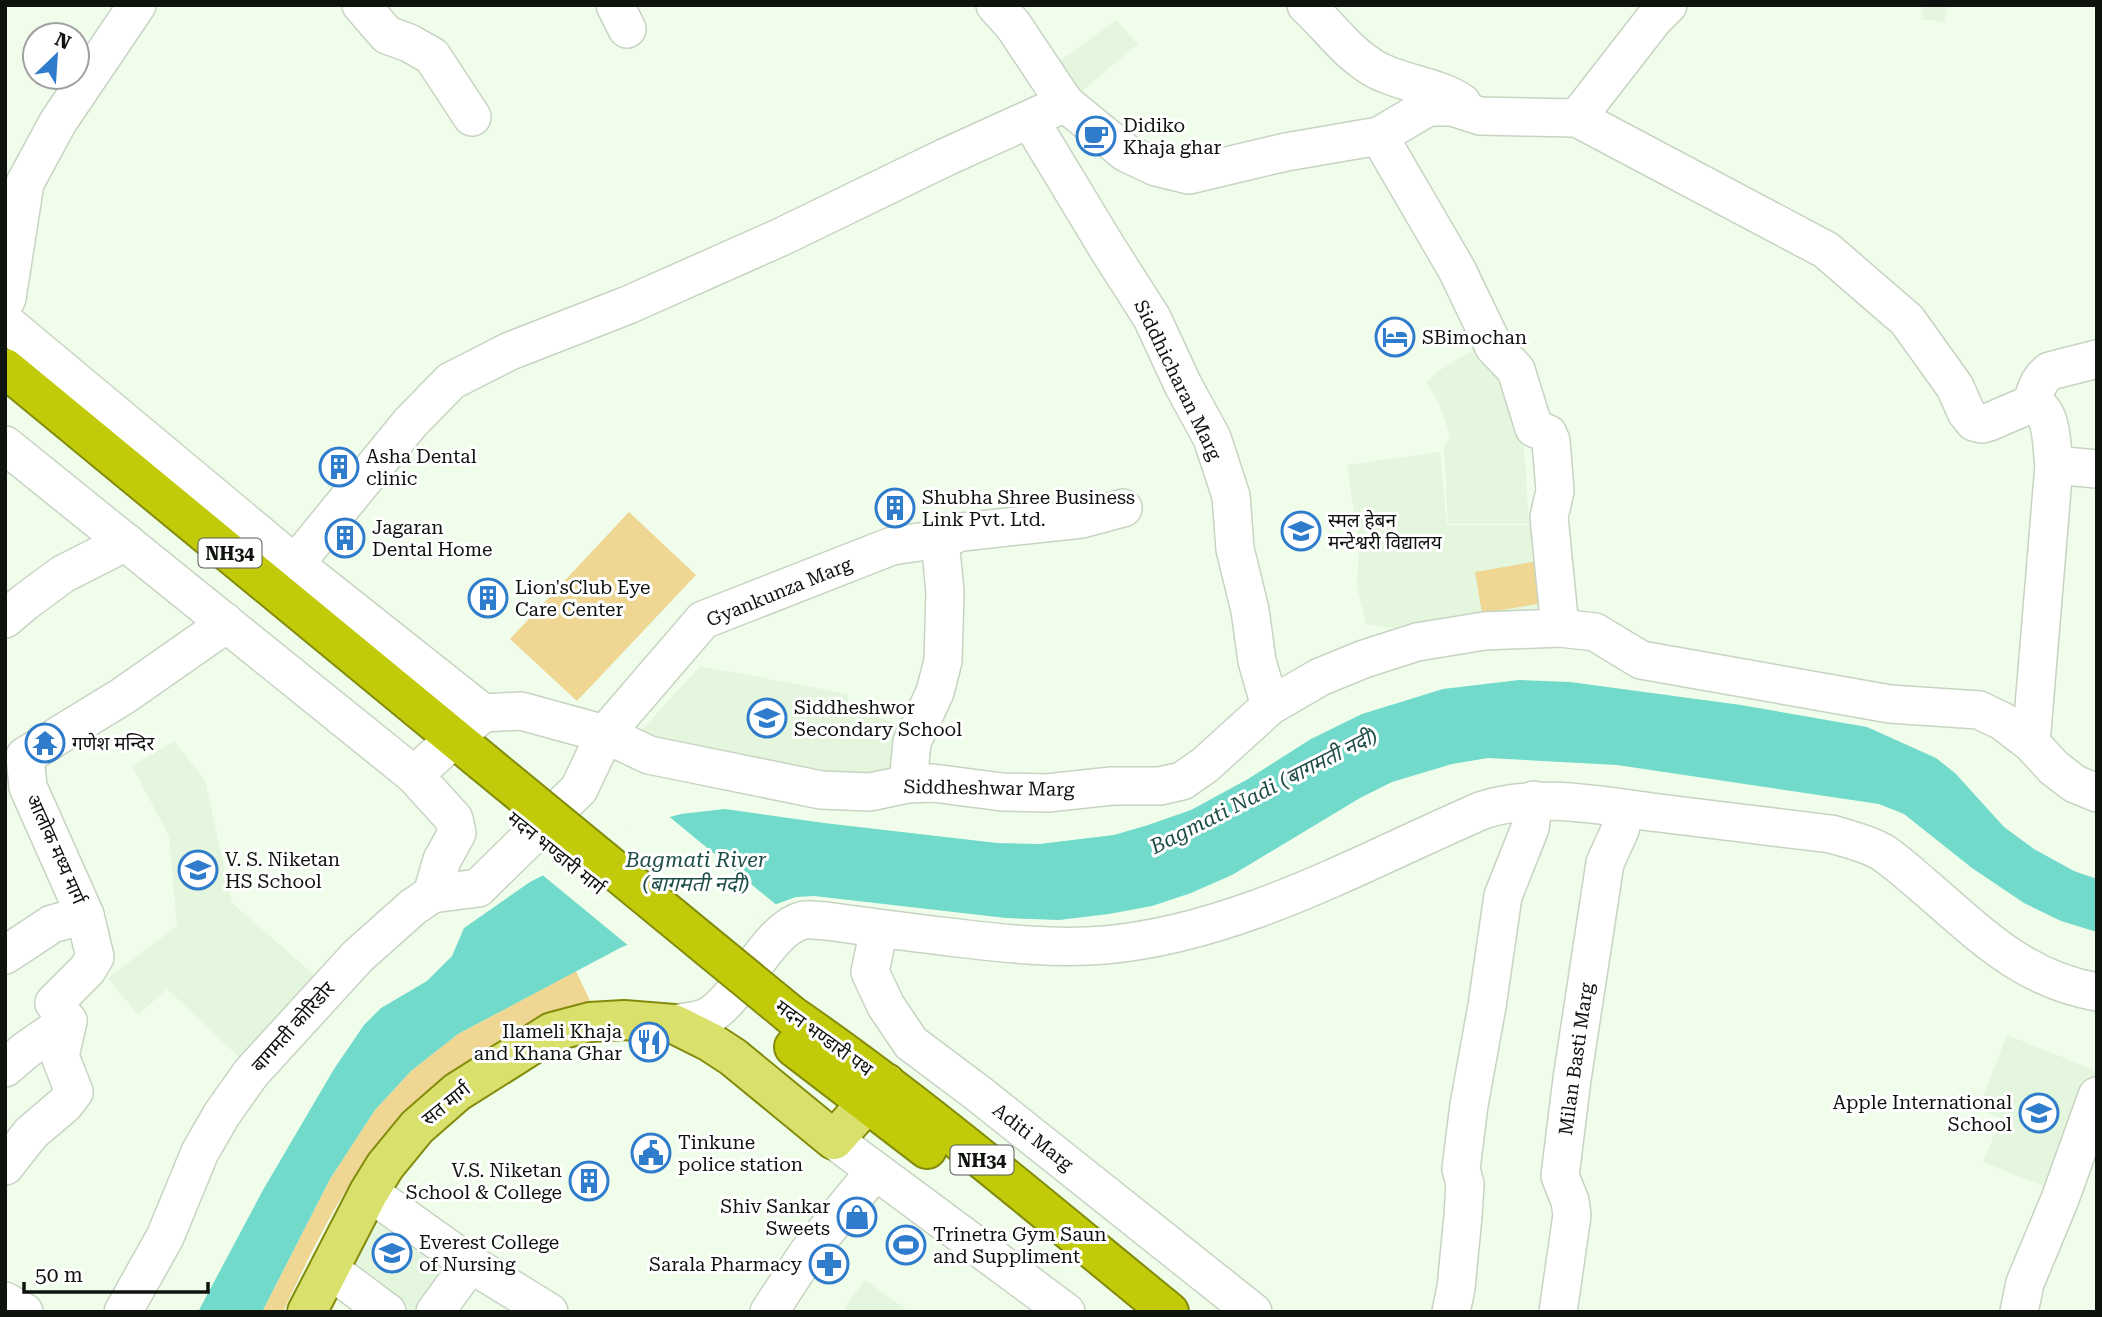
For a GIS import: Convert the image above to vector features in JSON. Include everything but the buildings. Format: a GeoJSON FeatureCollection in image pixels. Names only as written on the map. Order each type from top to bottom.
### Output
{"type":"FeatureCollection","features":[{"type":"Feature","properties":{"kind":"highway","name":"NH34"},"geometry":{"type":"LineString","coordinates":[[5,368],[450,761]]}},
{"type":"Feature","properties":{"kind":"highway","name":"NH34"},"geometry":{"type":"LineString","coordinates":[[5,399],[188,552],[450,761]]}},
{"type":"Feature","properties":{"kind":"highway","name":"मदन भण्डारी मार्ग"},"geometry":{"type":"LineString","coordinates":[[450,761],[783,1024]]}},
{"type":"Feature","properties":{"kind":"highway","name":"मदन भण्डारी पथ"},"geometry":{"type":"LineString","coordinates":[[783,1024],[1169,1312]]}},
{"type":"Feature","properties":{"kind":"highway","name":"मदन भण्डारी पथ"},"geometry":{"type":"LineString","coordinates":[[876,1093],[1140,1312]]}},
{"type":"Feature","properties":{"kind":"main road","name":"सत मार्ग"},"geometry":{"type":"LineString","coordinates":[[307,1312],[385,1166],[417,1127],[457,1092],[552,1032],[590,1022],[624,1020],[674,1024]]}},
{"type":"Feature","properties":{"kind":"main road"},"geometry":{"type":"LineString","coordinates":[[674,1024],[733,1057],[834,1140],[876,1093]]}},
{"type":"Feature","properties":{"kind":"street"},"geometry":{"type":"LineString","coordinates":[[5,302],[25,183],[58,122],[137,5]]}},
{"type":"Feature","properties":{"kind":"street"},"geometry":{"type":"LineString","coordinates":[[361,5],[387,34],[432,56],[472,117]]}},
{"type":"Feature","properties":{"kind":"street"},"geometry":{"type":"LineString","coordinates":[[995,5],[1013,25],[1065,103],[1126,153],[1156,167],[1189,176],[1286,152],[1379,136],[1428,107],[1452,107],[1480,116],[1577,118],[1825,250],[1907,320],[1955,387],[1966,412],[1974,422],[1982,424],[2031,404],[2040,407],[2048,420],[2054,465],[2031,743]]}},
{"type":"Feature","properties":{"kind":"street"},"geometry":{"type":"LineString","coordinates":[[1306,5],[1340,42],[1375,69],[1456,98],[1480,116]]}},
{"type":"Feature","properties":{"kind":"street"},"geometry":{"type":"LineString","coordinates":[[1577,118],[1654,19],[1668,5]]}},
{"type":"Feature","properties":{"kind":"street"},"geometry":{"type":"LineString","coordinates":[[295,564],[410,423],[452,381],[510,351],[628,305],[781,237],[1065,103]]}},
{"type":"Feature","properties":{"kind":"street","name":"Siddhicharan Marg"},"geometry":{"type":"LineString","coordinates":[[1030,120],[1152,318],[1183,385],[1212,438],[1230,496],[1235,549],[1250,610],[1257,661],[1270,706]]}},
{"type":"Feature","properties":{"kind":"street"},"geometry":{"type":"LineString","coordinates":[[1379,136],[1457,270],[1494,347],[1516,370],[1534,428],[1548,434],[1555,491],[1549,517],[1560,628]]}},
{"type":"Feature","properties":{"kind":"street"},"geometry":{"type":"LineString","coordinates":[[5,322],[295,564],[483,713],[520,711],[605,734]]}},
{"type":"Feature","properties":{"kind":"street"},"geometry":{"type":"LineString","coordinates":[[2031,404],[2039,380],[2045,374],[2097,359]]}},
{"type":"Feature","properties":{"kind":"street"},"geometry":{"type":"LineString","coordinates":[[5,445],[224,621],[450,761]]}},
{"type":"Feature","properties":{"kind":"street"},"geometry":{"type":"LineString","coordinates":[[2054,465],[2097,469]]}},
{"type":"Feature","properties":{"kind":"street","name":"Gyankunza Marg"},"geometry":{"type":"LineString","coordinates":[[432,894],[478,888],[579,789],[605,734],[703,620],[892,546],[940,539],[962,532],[1082,519],[1123,508]]}},
{"type":"Feature","properties":{"kind":"street"},"geometry":{"type":"LineString","coordinates":[[908,784],[912,742],[935,692],[943,661],[945,592],[940,539]]}},
{"type":"Feature","properties":{"kind":"street"},"geometry":{"type":"LineString","coordinates":[[5,619],[63,574],[126,542]]}},
{"type":"Feature","properties":{"kind":"street","name":"आलोक मध्य मार्ग"},"geometry":{"type":"LineString","coordinates":[[68,1021],[54,1003],[87,971],[94,957],[85,915],[28,787],[24,756],[123,696],[216,631],[224,621]]}},
{"type":"Feature","properties":{"kind":"street","name":"Siddheshwar Marg"},"geometry":{"type":"LineString","coordinates":[[605,734],[649,755],[821,790],[870,792],[908,784],[933,783],[1002,792],[1047,793],[1112,786],[1160,786],[1182,781],[1205,765],[1270,706],[1320,677],[1364,659],[1417,642],[1484,631],[1560,628],[1595,632],[1641,660],[1890,704],[1979,710],[2002,721],[2031,743],[2054,768],[2076,784],[2097,793]]}},
{"type":"Feature","properties":{"kind":"street"},"geometry":{"type":"LineString","coordinates":[[432,894],[442,860],[457,833],[450,761],[483,713]]}},
{"type":"Feature","properties":{"kind":"street"},"geometry":{"type":"LineString","coordinates":[[1451,1312],[1463,1216],[1465,1184],[1461,1169],[1469,1105],[1503,897],[1530,828],[1534,800]]}},
{"type":"Feature","properties":{"kind":"street"},"geometry":{"type":"LineString","coordinates":[[674,1024],[706,1017],[723,1004],[775,940],[789,927],[804,920],[1049,947],[1106,945],[1157,937],[1264,906],[1483,810],[1534,800],[1831,834],[1862,842],[1895,861],[1989,943],[2013,960],[2046,977],[2097,992]]}},
{"type":"Feature","properties":{"kind":"street","name":"Milan Basti Marg"},"geometry":{"type":"LineString","coordinates":[[1558,1312],[1572,1215],[1570,1201],[1560,1176],[1572,1079],[1605,863],[1620,830],[1625,809]]}},
{"type":"Feature","properties":{"kind":"street","name":"बागमती कोरिडोर"},"geometry":{"type":"LineString","coordinates":[[123,1312],[165,1237],[200,1152],[222,1114],[251,1073],[358,956],[413,907],[432,894]]}},
{"type":"Feature","properties":{"kind":"street"},"geometry":{"type":"LineString","coordinates":[[5,955],[52,924],[85,915]]}},
{"type":"Feature","properties":{"kind":"street","name":"Aditi Marg"},"geometry":{"type":"LineString","coordinates":[[878,929],[870,972],[886,1006],[911,1044],[979,1094],[1253,1312]]}},
{"type":"Feature","properties":{"kind":"street"},"geometry":{"type":"LineString","coordinates":[[5,1068],[68,1021]]}},
{"type":"Feature","properties":{"kind":"street"},"geometry":{"type":"LineString","coordinates":[[5,1166],[32,1133],[65,1104],[74,1092],[60,1056],[68,1021]]}},
{"type":"Feature","properties":{"kind":"street"},"geometry":{"type":"LineString","coordinates":[[876,1093],[911,1044]]}},
{"type":"Feature","properties":{"kind":"street"},"geometry":{"type":"LineString","coordinates":[[2019,1312],[2025,1283],[2060,1199],[2097,1096]]}},
{"type":"Feature","properties":{"kind":"street"},"geometry":{"type":"LineString","coordinates":[[834,1140],[1061,1310]]}},
{"type":"Feature","properties":{"kind":"street"},"geometry":{"type":"LineString","coordinates":[[769,1312],[807,1254],[875,1171]]}},
{"type":"Feature","properties":{"kind":"street"},"geometry":{"type":"LineString","coordinates":[[369,1192],[466,1261],[549,1312]]}},
{"type":"Feature","properties":{"kind":"street"},"geometry":{"type":"LineString","coordinates":[[435,1312],[462,1275],[462,1266],[466,1261]]}},
{"type":"Feature","properties":{"kind":"street"},"geometry":{"type":"LineString","coordinates":[[329,1269],[387,1312]]}},
{"type":"Feature","properties":{"kind":"street"},"geometry":{"type":"LineString","coordinates":[[5,1301],[24,1312]]}},
{"type":"Feature","properties":{"kind":"shaded area"},"geometry":{"type":"Polygon","coordinates":[[[1924,5],[1948,5],[1944,22],[1921,19],[1924,5]]]}},
{"type":"Feature","properties":{"kind":"shaded area"},"geometry":{"type":"Polygon","coordinates":[[[1116,20],[1138,44],[1076,96],[1052,67],[1116,20]]]}},
{"type":"Feature","properties":{"kind":"shaded area"},"geometry":{"type":"Polygon","coordinates":[[[1484,343],[1515,391],[1525,457],[1529,524],[1448,524],[1444,448],[1450,435],[1438,401],[1426,383],[1437,372],[1484,343]]]}},
{"type":"Feature","properties":{"kind":"shaded area"},"geometry":{"type":"Polygon","coordinates":[[[1440,452],[1447,525],[1547,525],[1556,615],[1422,632],[1366,624],[1357,587],[1359,543],[1347,465],[1440,452]]]}},
{"type":"Feature","properties":{"kind":"shaded area"},"geometry":{"type":"Polygon","coordinates":[[[629,512],[696,575],[577,701],[510,639],[629,512]]]}},
{"type":"Feature","properties":{"kind":"shaded area"},"geometry":{"type":"Polygon","coordinates":[[[1544,560],[1551,602],[1482,613],[1475,572],[1544,560]]]}},
{"type":"Feature","properties":{"kind":"shaded area","name":"Siddheshwor Secondary School"},"geometry":{"type":"Polygon","coordinates":[[[700,666],[848,694],[848,707],[912,729],[904,768],[839,784],[749,766],[639,733],[700,666]]]}},
{"type":"Feature","properties":{"kind":"shaded area","name":"V. S. Niketan HS School"},"geometry":{"type":"Polygon","coordinates":[[[174,741],[205,780],[232,903],[326,985],[242,1060],[167,989],[138,1015],[108,978],[177,926],[169,836],[132,766],[174,741]]]}},
{"type":"Feature","properties":{"kind":"shaded area"},"geometry":{"type":"Polygon","coordinates":[[[576,971],[591,1003],[432,1089],[407,1112],[384,1136],[345,1191],[283,1312],[262,1312],[330,1179],[375,1110],[411,1071],[458,1034],[576,971]]]}},
{"type":"Feature","properties":{"kind":"shaded area","name":"Apple International School"},"geometry":{"type":"Polygon","coordinates":[[[2007,1035],[2097,1071],[2097,1094],[2058,1192],[1983,1162],[2001,1118],[1978,1109],[2007,1035]]]}},
{"type":"Feature","properties":{"kind":"shaded area","name":"Everest College of Nursing"},"geometry":{"type":"Polygon","coordinates":[[[375,1210],[459,1268],[429,1312],[409,1312],[338,1263],[375,1210]]]}},
{"type":"Feature","properties":{"kind":"shaded area"},"geometry":{"type":"Polygon","coordinates":[[[865,1280],[910,1312],[842,1312],[865,1280]]]}},
{"type":"Feature","properties":{"kind":"water","name":"Bagmati River (बागमती नदी)"},"geometry":{"type":"Polygon","coordinates":[[[1519,680],[1570,682],[1741,705],[1867,727],[1936,758],[1955,773],[2004,827],[2034,849],[2074,871],[2097,879],[2097,932],[2061,921],[2024,903],[1972,868],[1904,814],[1879,804],[1617,765],[1488,758],[1452,764],[1392,782],[1360,798],[1232,875],[1152,906],[1059,920],[1006,918],[814,896],[796,897],[743,916],[636,941],[458,1034],[411,1071],[375,1110],[330,1179],[262,1312],[198,1312],[263,1190],[334,1069],[364,1025],[381,1008],[427,981],[452,956],[464,928],[530,882],[641,825],[681,814],[725,809],[997,843],[1039,844],[1114,835],[1191,810],[1248,779],[1311,739],[1362,714],[1443,689],[1519,680]]]}},
{"type":"Feature","properties":{"kind":"pier"},"geometry":{"type":"Polygon","coordinates":[[[666,814],[779,907],[719,932],[630,947],[540,873],[640,822],[666,814]]]}},
{"type":"Feature","properties":{"kind":"place","name":"Didiko Khaja ghar"},"geometry":{"type":"Point","coordinates":[1096,136]}},
{"type":"Feature","properties":{"kind":"place","name":"SBimochan"},"geometry":{"type":"Point","coordinates":[1395,337]}},
{"type":"Feature","properties":{"kind":"place","name":"Asha Dental clinic"},"geometry":{"type":"Point","coordinates":[339,467]}},
{"type":"Feature","properties":{"kind":"place","name":"Shubha Shree Business Link Pvt. Ltd."},"geometry":{"type":"Point","coordinates":[895,508]}},
{"type":"Feature","properties":{"kind":"place","name":"स्मल हेबन मन्टेश्वरी विद्यालय"},"geometry":{"type":"Point","coordinates":[1301,531]}},
{"type":"Feature","properties":{"kind":"place","name":"Jagaran Dental Home"},"geometry":{"type":"Point","coordinates":[345,538]}},
{"type":"Feature","properties":{"kind":"place","name":"Lion'sClub Eye Care Center"},"geometry":{"type":"Point","coordinates":[488,598]}},
{"type":"Feature","properties":{"kind":"place","name":"Siddheshwor Secondary School"},"geometry":{"type":"Point","coordinates":[767,718]}},
{"type":"Feature","properties":{"kind":"place","name":"गणेश मन्दिर"},"geometry":{"type":"Point","coordinates":[45,743]}},
{"type":"Feature","properties":{"kind":"place","name":"V. S. Niketan HS School"},"geometry":{"type":"Point","coordinates":[198,870]}},
{"type":"Feature","properties":{"kind":"place","name":"Ilameli Khaja and Khana Ghar"},"geometry":{"type":"Point","coordinates":[649,1042]}},
{"type":"Feature","properties":{"kind":"place","name":"Apple International School"},"geometry":{"type":"Point","coordinates":[2039,1113]}},
{"type":"Feature","properties":{"kind":"place","name":"Tinkune police station"},"geometry":{"type":"Point","coordinates":[651,1153]}},
{"type":"Feature","properties":{"kind":"place","name":"V.S. Niketan School & College"},"geometry":{"type":"Point","coordinates":[589,1181]}},
{"type":"Feature","properties":{"kind":"place","name":"Shiv Sankar Sweets"},"geometry":{"type":"Point","coordinates":[857,1217]}},
{"type":"Feature","properties":{"kind":"place","name":"Trinetra Gym Saun and Suppliment"},"geometry":{"type":"Point","coordinates":[906,1245]}},
{"type":"Feature","properties":{"kind":"place","name":"Everest College of Nursing"},"geometry":{"type":"Point","coordinates":[392,1253]}},
{"type":"Feature","properties":{"kind":"place","name":"Sarala Pharmacy"},"geometry":{"type":"Point","coordinates":[829,1264]}},
{"type":"Feature","properties":{"kind":"water label","name":"Bagmati Nadi (बागमती नदी)"},"geometry":{"type":"Point","coordinates":[1264,791]}}]}
